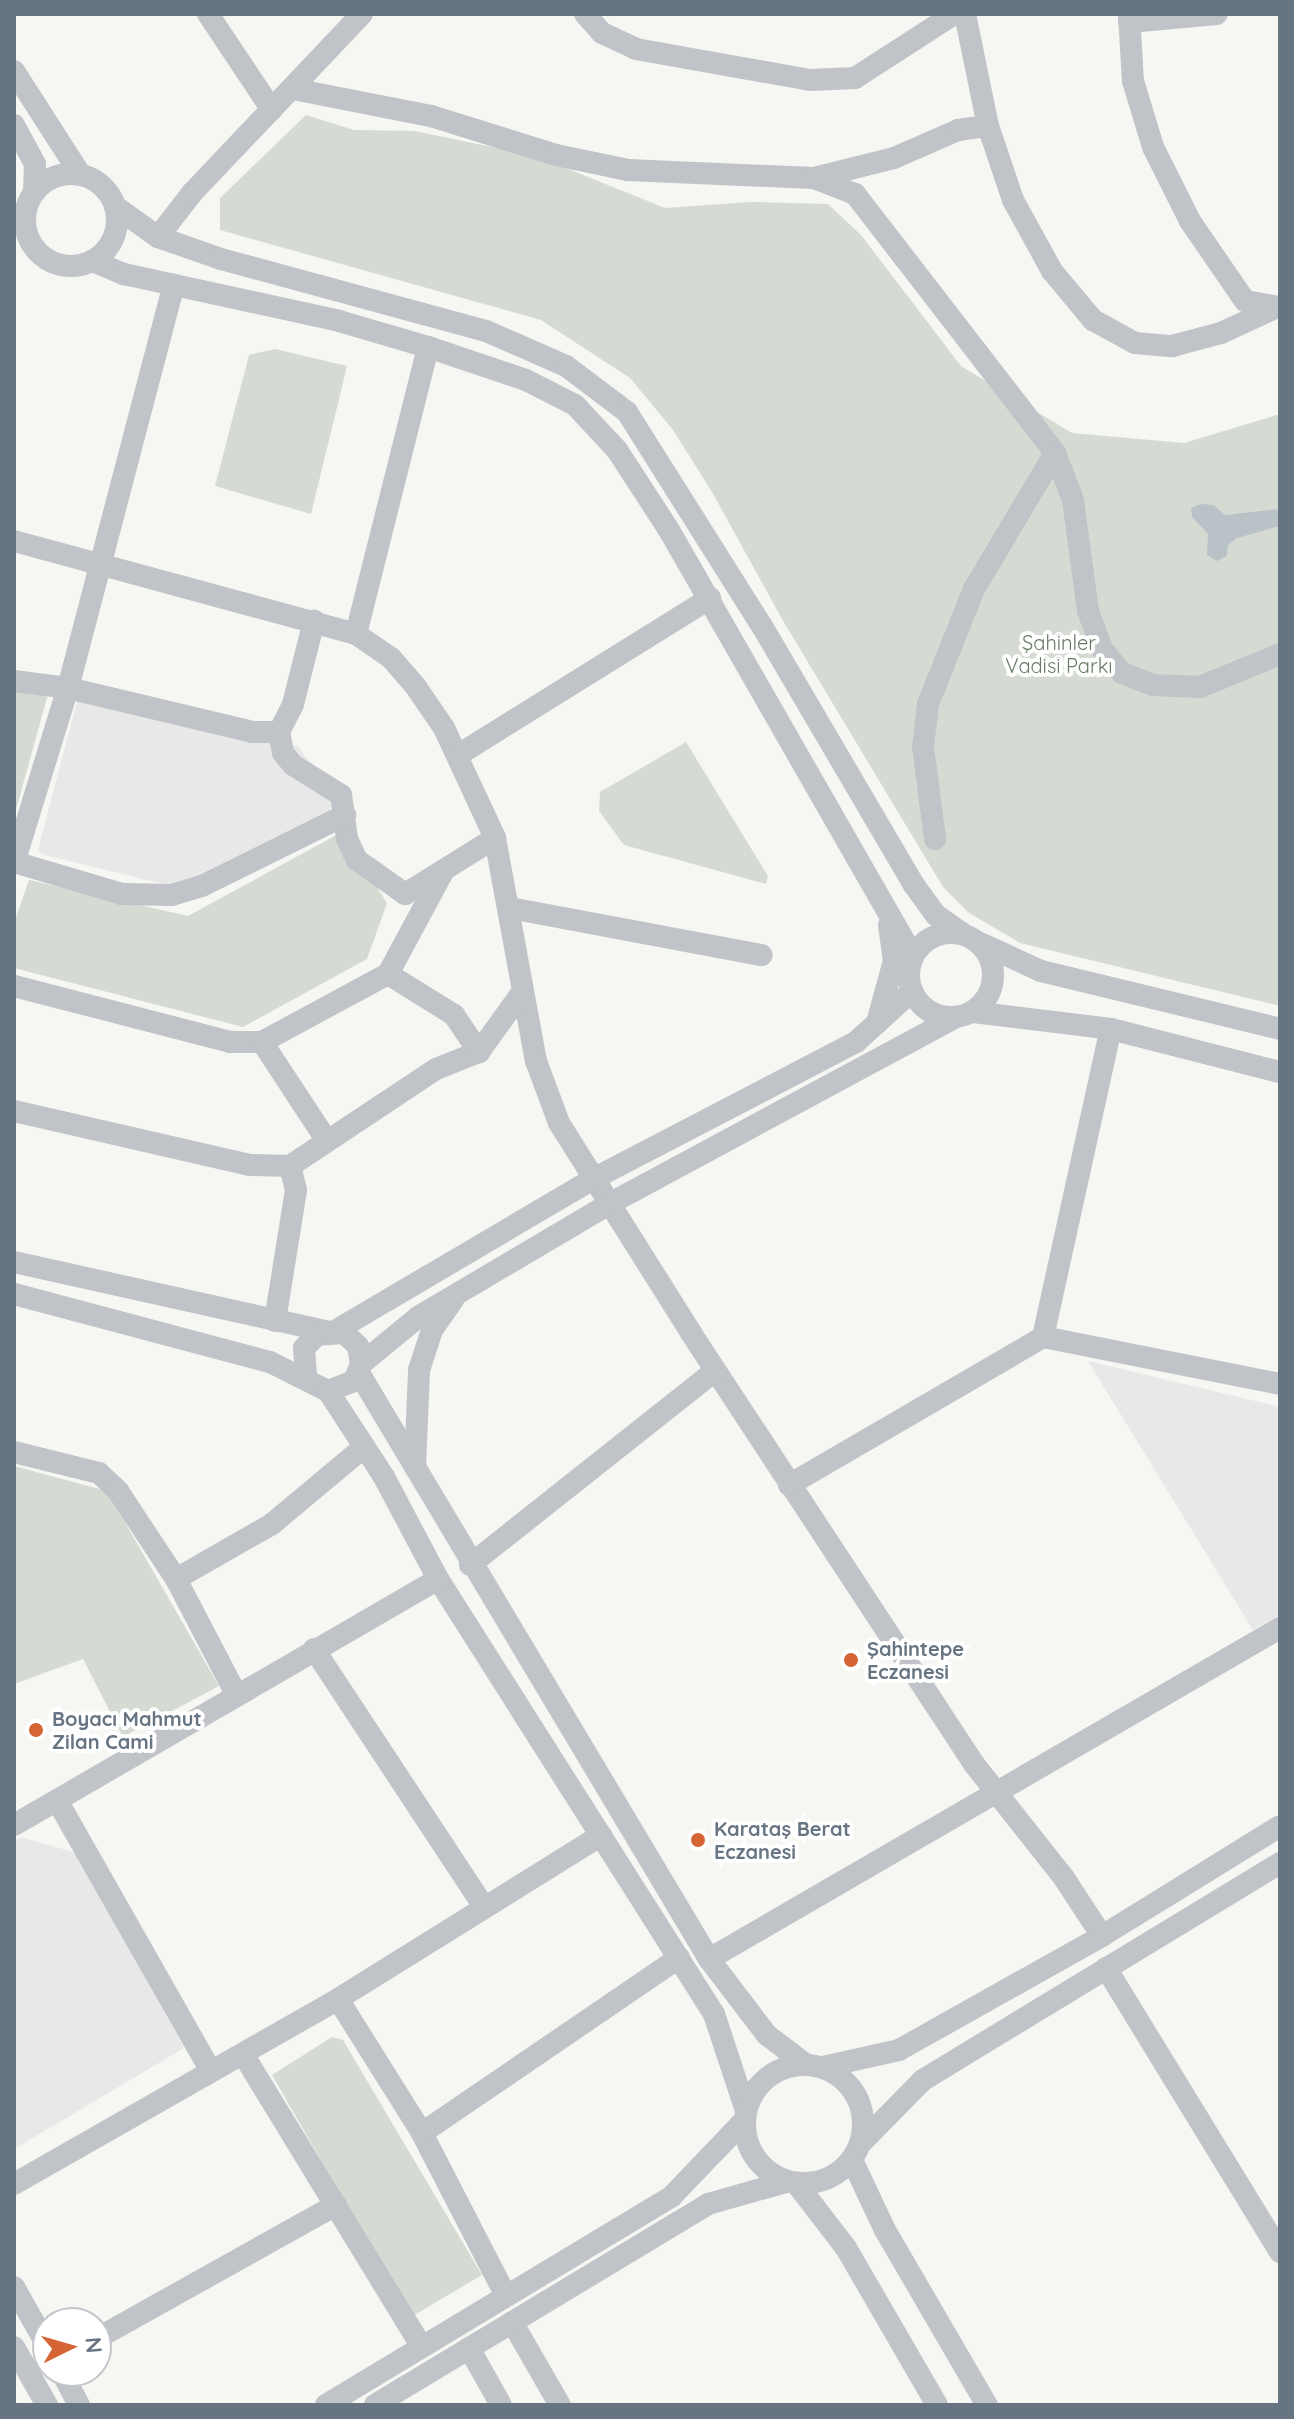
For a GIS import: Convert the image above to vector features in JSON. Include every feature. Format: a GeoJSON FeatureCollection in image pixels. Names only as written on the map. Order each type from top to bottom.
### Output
{"type":"FeatureCollection","features":[{"type":"Feature","properties":{"kind":"street"},"geometry":{"type":"LineString","coordinates":[[208,14],[272,110]]}},
{"type":"Feature","properties":{"kind":"street"},"geometry":{"type":"LineString","coordinates":[[158,237],[192,193],[362,14]]}},
{"type":"Feature","properties":{"kind":"street"},"geometry":{"type":"LineString","coordinates":[[585,14],[602,33],[636,49],[810,80],[855,78],[954,14]]}},
{"type":"Feature","properties":{"kind":"street"},"geometry":{"type":"LineString","coordinates":[[965,14],[988,126],[1026,224],[1052,271],[1093,320],[1135,343],[1172,346],[1221,333],[1276,308]]}},
{"type":"Feature","properties":{"kind":"street"},"geometry":{"type":"LineString","coordinates":[[1217,14],[1129,18],[1133,81],[1153,147],[1216,264],[1245,301],[1276,308]]}},
{"type":"Feature","properties":{"kind":"street"},"geometry":{"type":"LineString","coordinates":[[14,71],[80,174]]}},
{"type":"Feature","properties":{"kind":"street"},"geometry":{"type":"LineString","coordinates":[[293,89],[431,116],[556,155],[628,170],[814,178],[894,158],[958,130],[988,126]]}},
{"type":"Feature","properties":{"kind":"street"},"geometry":{"type":"LineString","coordinates":[[14,129],[35,164],[26,199],[25,250],[63,266],[93,261],[174,285],[339,321],[526,380],[575,405],[617,450],[710,598],[913,956]]}},
{"type":"Feature","properties":{"kind":"street"},"geometry":{"type":"LineString","coordinates":[[26,199],[59,175],[80,174],[99,182],[116,207],[158,237],[486,331],[566,366],[627,412],[762,626],[914,885],[936,915],[971,938],[1041,971],[1280,1029]]}},
{"type":"Feature","properties":{"kind":"street"},"geometry":{"type":"LineString","coordinates":[[814,178],[855,194],[1055,453],[1073,500],[1088,611],[1102,649],[1122,673],[1154,685],[1200,687],[1280,654]]}},
{"type":"Feature","properties":{"kind":"street"},"geometry":{"type":"LineString","coordinates":[[93,261],[114,238],[116,207]]}},
{"type":"Feature","properties":{"kind":"street"},"geometry":{"type":"LineString","coordinates":[[174,285],[68,688],[14,863],[122,894],[172,895],[202,886],[345,815]]}},
{"type":"Feature","properties":{"kind":"street"},"geometry":{"type":"LineString","coordinates":[[356,634],[428,347]]}},
{"type":"Feature","properties":{"kind":"street"},"geometry":{"type":"LineString","coordinates":[[935,839],[923,747],[928,704],[974,589],[1055,453]]}},
{"type":"Feature","properties":{"kind":"street"},"geometry":{"type":"LineString","coordinates":[[14,541],[99,561],[356,634],[391,658],[444,728],[495,838],[536,1061],[559,1123],[789,1485],[999,1795],[1102,1936]]}},
{"type":"Feature","properties":{"kind":"street"},"geometry":{"type":"LineString","coordinates":[[458,755],[710,598]]}},
{"type":"Feature","properties":{"kind":"street"},"geometry":{"type":"LineString","coordinates":[[314,621],[293,704],[279,732],[283,753],[293,765],[330,783],[341,795],[357,860],[405,894],[446,865],[495,838]]}},
{"type":"Feature","properties":{"kind":"street"},"geometry":{"type":"LineString","coordinates":[[14,681],[68,688],[252,732],[279,732]]}},
{"type":"Feature","properties":{"kind":"street"},"geometry":{"type":"LineString","coordinates":[[14,986],[230,1042],[262,1042],[366,981],[388,974],[446,865]]}},
{"type":"Feature","properties":{"kind":"street"},"geometry":{"type":"LineString","coordinates":[[510,908],[762,955]]}},
{"type":"Feature","properties":{"kind":"street"},"geometry":{"type":"LineString","coordinates":[[877,1023],[894,961],[888,911]]}},
{"type":"Feature","properties":{"kind":"street"},"geometry":{"type":"LineString","coordinates":[[306,1376],[304,1348],[330,1331],[593,1179],[856,1042],[912,991],[913,956],[922,941],[942,933],[971,938],[994,970],[993,986],[964,1015],[609,1204],[418,1317],[360,1369],[346,1387],[328,1391]]}},
{"type":"Feature","properties":{"kind":"street"},"geometry":{"type":"LineString","coordinates":[[388,974],[454,1015],[479,1052]]}},
{"type":"Feature","properties":{"kind":"street"},"geometry":{"type":"LineString","coordinates":[[14,1111],[250,1165],[290,1166],[436,1069],[479,1052],[523,991]]}},
{"type":"Feature","properties":{"kind":"street"},"geometry":{"type":"LineString","coordinates":[[912,991],[937,1015],[1027,1015],[1111,1029],[1280,1072]]}},
{"type":"Feature","properties":{"kind":"street"},"geometry":{"type":"LineString","coordinates":[[1043,1337],[1111,1029]]}},
{"type":"Feature","properties":{"kind":"street"},"geometry":{"type":"LineString","coordinates":[[262,1042],[327,1141]]}},
{"type":"Feature","properties":{"kind":"street"},"geometry":{"type":"LineString","coordinates":[[275,1321],[296,1190],[290,1166]]}},
{"type":"Feature","properties":{"kind":"street"},"geometry":{"type":"LineString","coordinates":[[14,1262],[352,1338],[360,1369],[470,1565],[709,1959],[767,2035],[853,2089],[862,2115],[857,2151],[885,2230],[987,2405]]}},
{"type":"Feature","properties":{"kind":"street"},"geometry":{"type":"LineString","coordinates":[[14,1294],[306,1376],[328,1391],[364,1447],[438,1579],[714,2014],[746,2116],[754,2157],[791,2182],[846,2248],[937,2405]]}},
{"type":"Feature","properties":{"kind":"street"},"geometry":{"type":"LineString","coordinates":[[415,1467],[419,1370],[432,1330],[457,1294]]}},
{"type":"Feature","properties":{"kind":"street"},"geometry":{"type":"LineString","coordinates":[[789,1485],[1043,1337],[1280,1384]]}},
{"type":"Feature","properties":{"kind":"street"},"geometry":{"type":"LineString","coordinates":[[470,1565],[715,1371]]}},
{"type":"Feature","properties":{"kind":"street"},"geometry":{"type":"LineString","coordinates":[[176,1579],[272,1524],[364,1447]]}},
{"type":"Feature","properties":{"kind":"street"},"geometry":{"type":"LineString","coordinates":[[14,1452],[99,1473],[118,1491],[176,1579],[235,1692]]}},
{"type":"Feature","properties":{"kind":"street"},"geometry":{"type":"LineString","coordinates":[[14,1825],[58,1802],[235,1692],[438,1579]]}},
{"type":"Feature","properties":{"kind":"street"},"geometry":{"type":"LineString","coordinates":[[709,1959],[999,1795],[1280,1628]]}},
{"type":"Feature","properties":{"kind":"street"},"geometry":{"type":"LineString","coordinates":[[314,1649],[484,1907]]}},
{"type":"Feature","properties":{"kind":"street"},"geometry":{"type":"LineString","coordinates":[[58,1802],[211,2071]]}},
{"type":"Feature","properties":{"kind":"street"},"geometry":{"type":"LineString","coordinates":[[326,2405],[672,2196],[746,2116],[758,2086],[771,2074],[899,2050],[1102,1936],[1280,1826]]}},
{"type":"Feature","properties":{"kind":"street"},"geometry":{"type":"LineString","coordinates":[[14,2184],[338,1999],[601,1835]]}},
{"type":"Feature","properties":{"kind":"street"},"geometry":{"type":"LineString","coordinates":[[375,2405],[708,2204],[791,2182],[823,2181],[857,2151],[923,2080],[1280,1863]]}},
{"type":"Feature","properties":{"kind":"street"},"geometry":{"type":"LineString","coordinates":[[422,2133],[679,1958]]}},
{"type":"Feature","properties":{"kind":"street"},"geometry":{"type":"LineString","coordinates":[[1106,1968],[1280,2252]]}},
{"type":"Feature","properties":{"kind":"street"},"geometry":{"type":"LineString","coordinates":[[338,1999],[422,2133],[506,2296]]}},
{"type":"Feature","properties":{"kind":"street"},"geometry":{"type":"LineString","coordinates":[[243,2054],[422,2347]]}},
{"type":"Feature","properties":{"kind":"street"},"geometry":{"type":"LineString","coordinates":[[112,2330],[336,2205]]}},
{"type":"Feature","properties":{"kind":"street"},"geometry":{"type":"LineString","coordinates":[[14,2287],[32,2319]]}},
{"type":"Feature","properties":{"kind":"street"},"geometry":{"type":"LineString","coordinates":[[512,2322],[560,2405]]}},
{"type":"Feature","properties":{"kind":"street"},"geometry":{"type":"LineString","coordinates":[[14,2347],[23,2384],[47,2405]]}},
{"type":"Feature","properties":{"kind":"street"},"geometry":{"type":"LineString","coordinates":[[469,2348],[501,2405]]}},
{"type":"Feature","properties":{"kind":"street"},"geometry":{"type":"LineString","coordinates":[[69,2387],[79,2405]]}},
{"type":"Feature","properties":{"kind":"shaded area"},"geometry":{"type":"Polygon","coordinates":[[[1201,504],[1214,505],[1225,515],[1280,509],[1280,526],[1237,538],[1228,545],[1227,556],[1217,561],[1207,555],[1208,534],[1192,517],[1191,508],[1201,504]]]}},
{"type":"Feature","properties":{"kind":"shaded area"},"geometry":{"type":"Polygon","coordinates":[[[89,695],[298,746],[335,798],[326,818],[185,889],[44,855],[38,850],[78,698],[89,695]]]}},
{"type":"Feature","properties":{"kind":"shaded area"},"geometry":{"type":"Polygon","coordinates":[[[1088,1361],[1280,1407],[1280,1615],[1253,1630],[1088,1361]]]}},
{"type":"Feature","properties":{"kind":"shaded area"},"geometry":{"type":"Polygon","coordinates":[[[21,1837],[77,1853],[184,2048],[14,2149],[14,1841],[21,1837]]]}},
{"type":"Feature","properties":{"kind":"green space","name":"Şahinler Vadisi Parkı"},"geometry":{"type":"Polygon","coordinates":[[[306,115],[354,130],[415,131],[536,156],[665,208],[751,202],[828,204],[861,235],[961,366],[1072,433],[1184,443],[1280,414],[1280,1006],[1020,943],[969,913],[943,887],[673,430],[630,378],[541,320],[220,230],[220,198],[306,115]]]}},
{"type":"Feature","properties":{"kind":"green space"},"geometry":{"type":"Polygon","coordinates":[[[275,349],[347,366],[311,514],[215,486],[249,355],[275,349]]]}},
{"type":"Feature","properties":{"kind":"green space"},"geometry":{"type":"Polygon","coordinates":[[[14,680],[50,687],[14,817],[14,680]]]}},
{"type":"Feature","properties":{"kind":"green space"},"geometry":{"type":"Polygon","coordinates":[[[686,742],[768,876],[766,884],[624,845],[599,811],[600,792],[686,742]]]}},
{"type":"Feature","properties":{"kind":"green space"},"geometry":{"type":"Polygon","coordinates":[[[342,832],[387,903],[367,959],[243,1027],[14,968],[14,923],[29,880],[188,916],[342,832]]]}},
{"type":"Feature","properties":{"kind":"green space"},"geometry":{"type":"Polygon","coordinates":[[[14,1466],[107,1491],[219,1686],[123,1737],[83,1659],[14,1684],[14,1466]]]}},
{"type":"Feature","properties":{"kind":"green space"},"geometry":{"type":"Polygon","coordinates":[[[332,2037],[343,2040],[482,2275],[411,2317],[272,2075],[332,2037]]]}},
{"type":"Feature","properties":{"kind":"place","name":"Şahintepe Eczanesi"},"geometry":{"type":"Point","coordinates":[851,1660]}},
{"type":"Feature","properties":{"kind":"place","name":"Boyacı Mahmut Zilan Cami"},"geometry":{"type":"Point","coordinates":[36,1730]}},
{"type":"Feature","properties":{"kind":"place","name":"Karataş Berat Eczanesi"},"geometry":{"type":"Point","coordinates":[698,1840]}}]}
